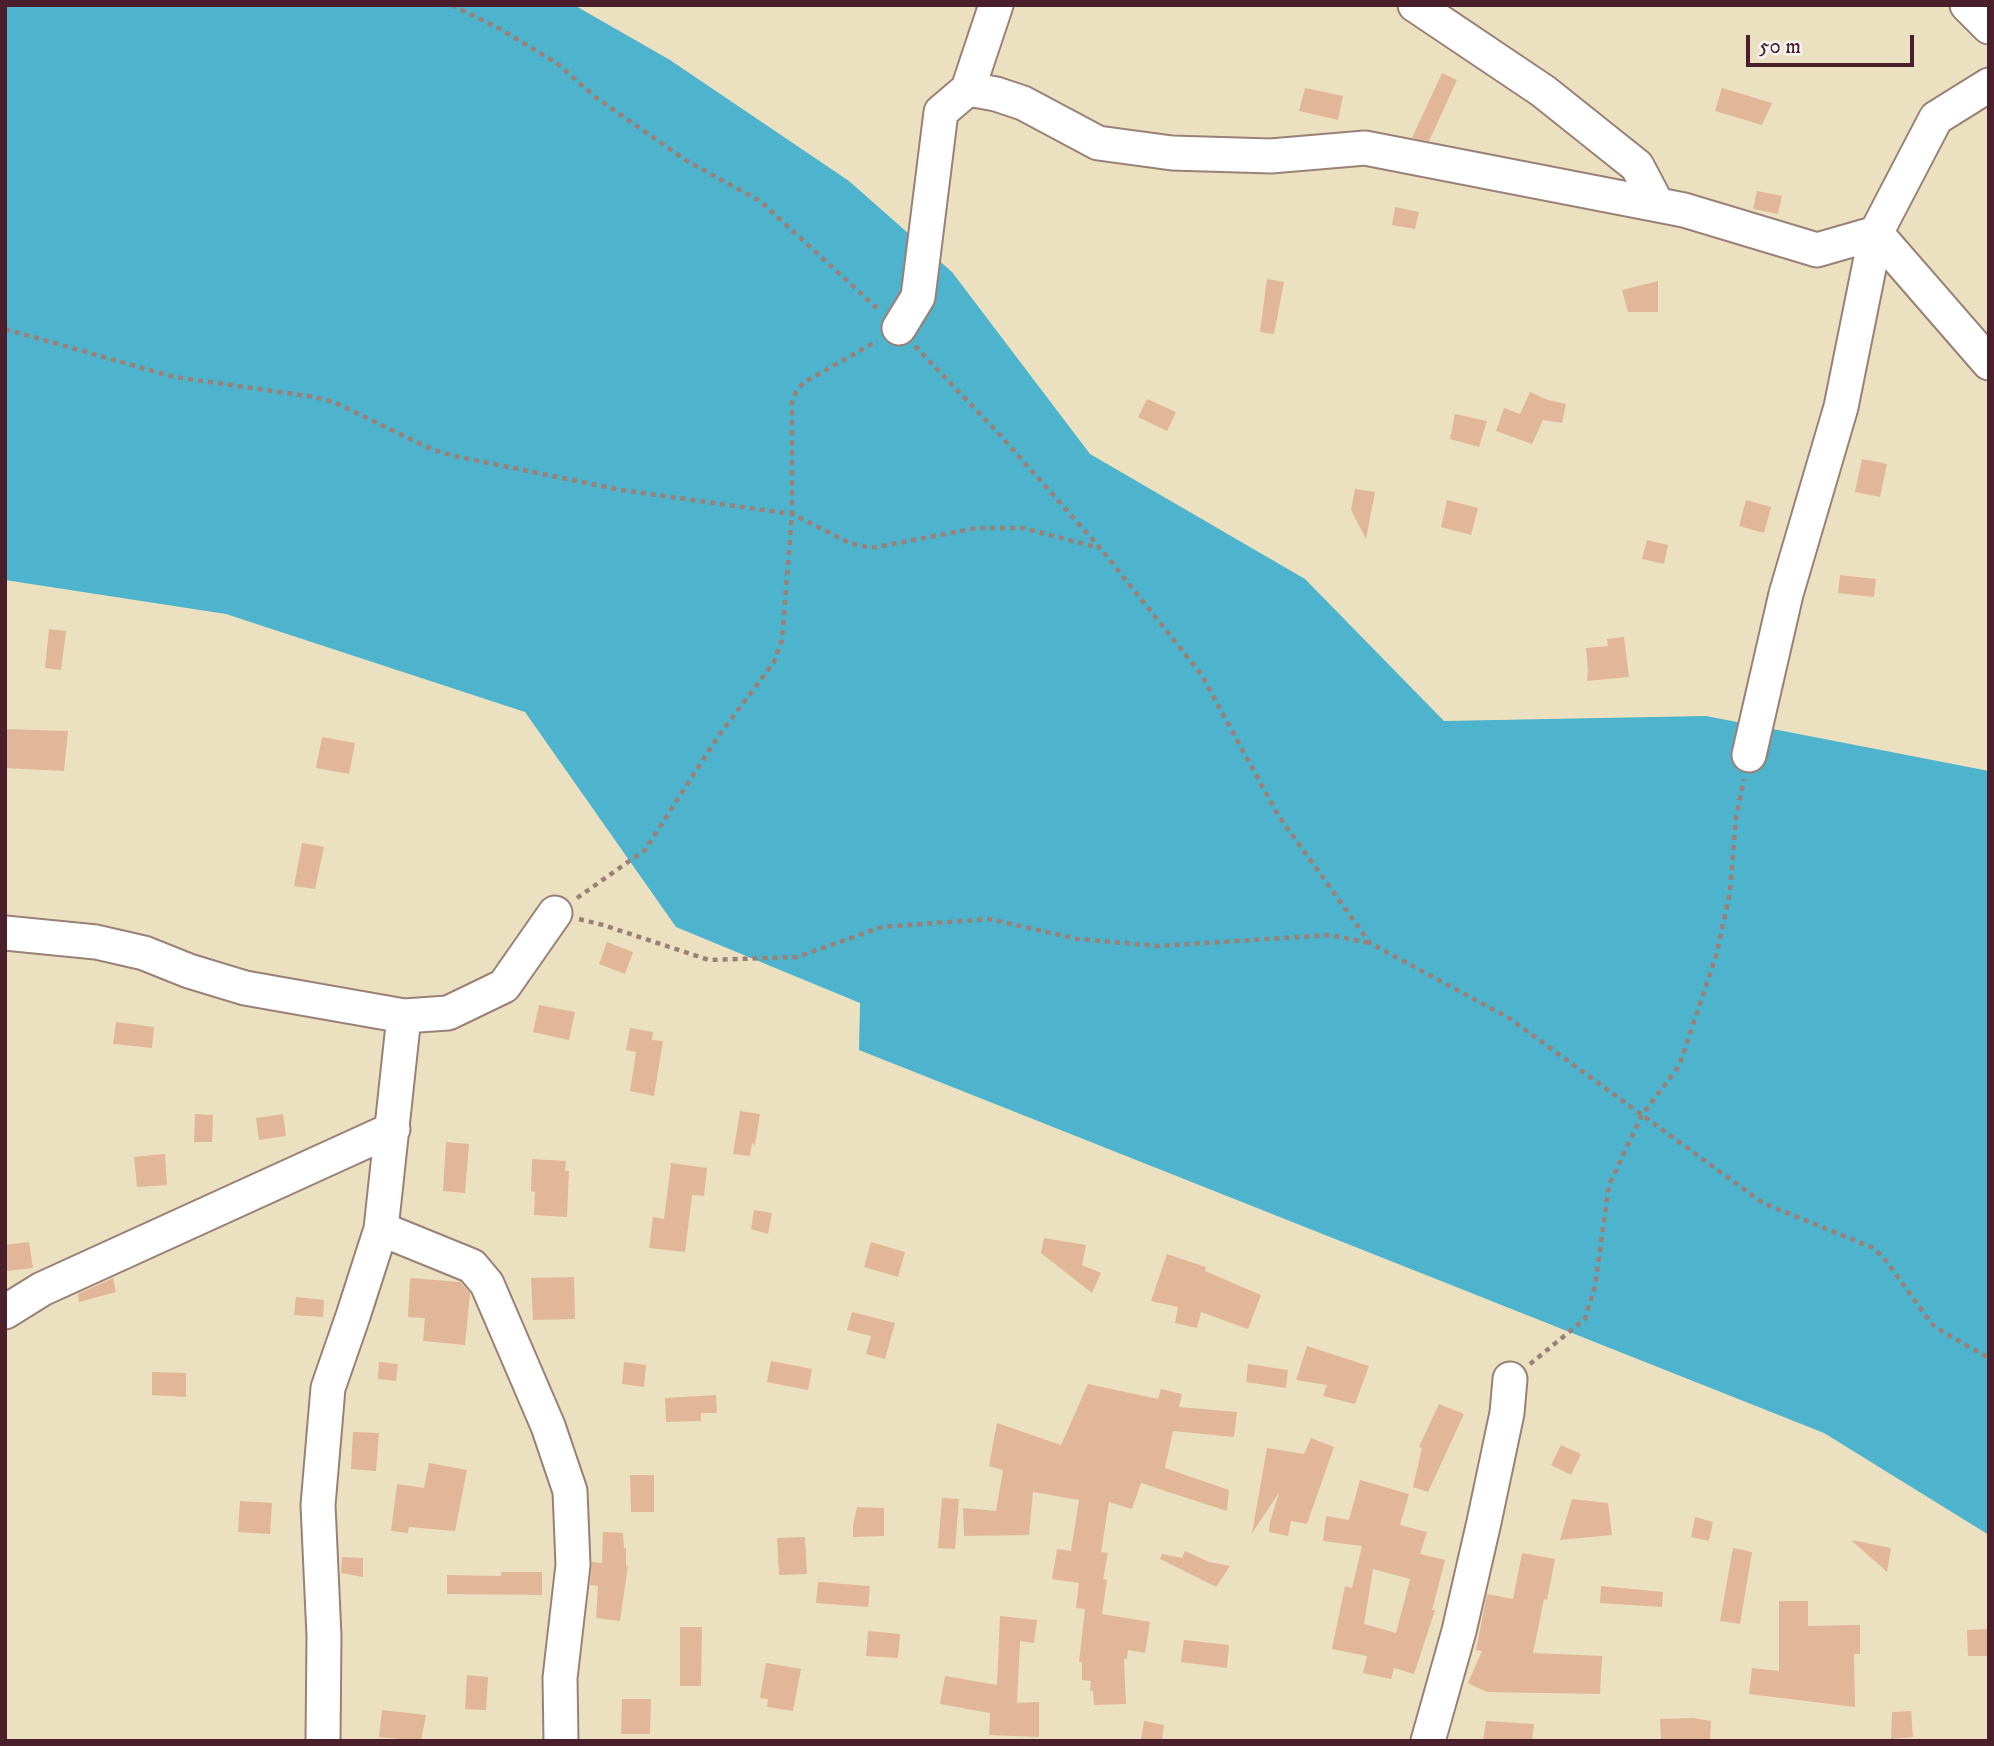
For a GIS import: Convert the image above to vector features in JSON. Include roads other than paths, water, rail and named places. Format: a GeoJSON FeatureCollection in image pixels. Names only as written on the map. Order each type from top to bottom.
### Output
{"type":"FeatureCollection","features":[{"type":"Feature","properties":{"kind":"street"},"geometry":{"type":"LineString","coordinates":[[899,328],[918,297],[941,112],[968,89],[996,5]]}},
{"type":"Feature","properties":{"kind":"street"},"geometry":{"type":"LineString","coordinates":[[1415,5],[1544,91],[1637,166],[1657,204]]}},
{"type":"Feature","properties":{"kind":"street"},"geometry":{"type":"LineString","coordinates":[[1967,5],[1989,27]]}},
{"type":"Feature","properties":{"kind":"street"},"geometry":{"type":"LineString","coordinates":[[1749,755],[1786,594],[1841,407],[1877,233],[1936,118],[1989,85]]}},
{"type":"Feature","properties":{"kind":"street"},"geometry":{"type":"LineString","coordinates":[[968,89],[996,93],[1023,103],[1098,143],[1172,153],[1271,156],[1365,148],[1684,210],[1817,250],[1877,233]]}},
{"type":"Feature","properties":{"kind":"street"},"geometry":{"type":"LineString","coordinates":[[1877,233],[1989,363]]}},
{"type":"Feature","properties":{"kind":"street"},"geometry":{"type":"LineString","coordinates":[[5,933],[96,942],[144,953],[189,971],[245,988],[404,1016],[448,1013],[504,986],[555,913]]}},
{"type":"Feature","properties":{"kind":"street"},"geometry":{"type":"LineString","coordinates":[[323,1741],[324,1636],[318,1505],[328,1388],[382,1229],[404,1016]]}},
{"type":"Feature","properties":{"kind":"street"},"geometry":{"type":"LineString","coordinates":[[5,1312],[42,1289],[393,1129]]}},
{"type":"Feature","properties":{"kind":"street"},"geometry":{"type":"LineString","coordinates":[[382,1229],[472,1266],[487,1283],[548,1426],[570,1491],[573,1565],[560,1678],[561,1741]]}},
{"type":"Feature","properties":{"kind":"street"},"geometry":{"type":"LineString","coordinates":[[5,1297],[42,1289]]}},
{"type":"Feature","properties":{"kind":"street"},"geometry":{"type":"LineString","coordinates":[[1428,1741],[1460,1631],[1507,1413],[1510,1379]]}},
{"type":"Feature","properties":{"kind":"water"},"geometry":{"type":"Polygon","coordinates":[[[5,5],[574,5],[670,60],[849,181],[952,272],[1090,454],[1305,579],[1444,721],[1706,716],[1989,771],[1989,1535],[1824,1433],[859,1050],[860,1003],[676,927],[525,712],[226,614],[5,580],[5,5]]]}}]}
